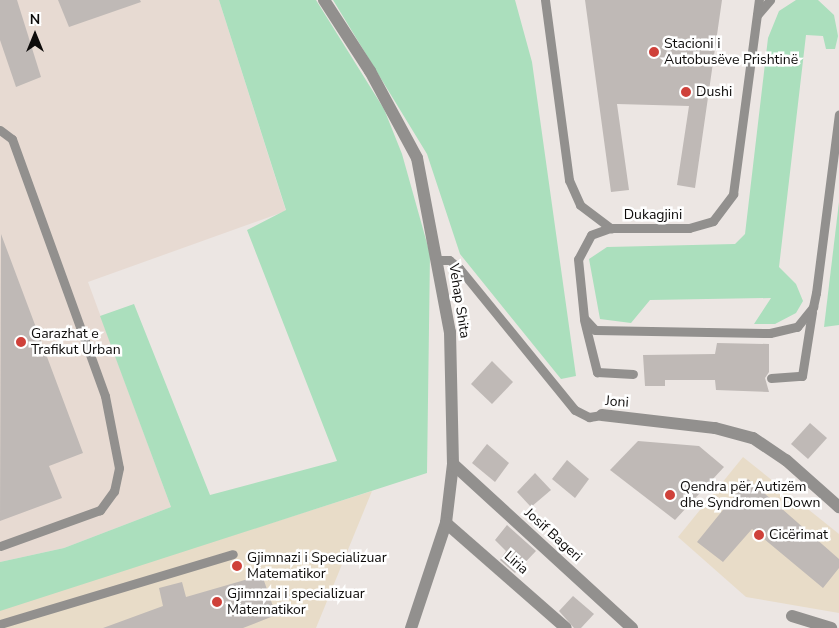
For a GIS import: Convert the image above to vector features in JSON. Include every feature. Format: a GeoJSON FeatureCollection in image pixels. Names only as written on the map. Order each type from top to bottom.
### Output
{"type":"FeatureCollection","features":[{"type":"Feature","properties":{"kind":"street","name":"Vehap Shita"},"geometry":{"type":"LineString","coordinates":[[324,0],[370,70],[417,158],[438,260],[450,332],[453,464],[446,523],[411,628]]}},
{"type":"Feature","properties":{"kind":"street","name":"Joni"},"geometry":{"type":"LineString","coordinates":[[602,415],[714,428],[753,438],[786,460],[839,507]]}},
{"type":"Feature","properties":{"kind":"street","name":"Josif Bageri"},"geometry":{"type":"LineString","coordinates":[[453,464],[632,628]]}},
{"type":"Feature","properties":{"kind":"street","name":"Liria"},"geometry":{"type":"LineString","coordinates":[[446,523],[566,628]]}},
{"type":"Feature","properties":{"kind":"street"},"geometry":{"type":"LineString","coordinates":[[792,616],[831,628]]}},
{"type":"Feature","properties":{"kind":"lane","name":"Dukagjini"},"geometry":{"type":"LineString","coordinates":[[545,0],[569,180],[584,210],[610,228],[701,227],[727,206],[736,181],[759,0]]}},
{"type":"Feature","properties":{"kind":"lane"},"geometry":{"type":"LineString","coordinates":[[757,15],[770,0]]}},
{"type":"Feature","properties":{"kind":"lane"},"geometry":{"type":"LineString","coordinates":[[771,378],[802,376],[839,114]]}},
{"type":"Feature","properties":{"kind":"lane"},"geometry":{"type":"LineString","coordinates":[[0,130],[12,139],[105,396],[119,468],[114,491],[100,510],[0,546]]}},
{"type":"Feature","properties":{"kind":"lane"},"geometry":{"type":"LineString","coordinates":[[610,228],[592,235],[580,250],[577,272],[584,318],[597,372],[633,374]]}},
{"type":"Feature","properties":{"kind":"lane","name":"Joni"},"geometry":{"type":"LineString","coordinates":[[438,260],[450,260],[459,268],[575,410],[589,417],[602,415]]}},
{"type":"Feature","properties":{"kind":"lane"},"geometry":{"type":"LineString","coordinates":[[584,318],[602,333],[770,333],[798,326],[813,307]]}},
{"type":"Feature","properties":{"kind":"lane"},"geometry":{"type":"LineString","coordinates":[[0,624],[233,554]]}},
{"type":"Feature","properties":{"kind":"shaded area"},"geometry":{"type":"Polygon","coordinates":[[[0,0],[219,0],[286,211],[88,282],[171,507],[64,548],[0,562],[0,0]]]}},
{"type":"Feature","properties":{"kind":"shaded area","name":"Cicërimat"},"geometry":{"type":"Polygon","coordinates":[[[743,457],[839,534],[839,613],[746,597],[678,537],[743,457]]]}},
{"type":"Feature","properties":{"kind":"shaded area","name":"Gjimnazi i Specializuar Matematikor"},"geometry":{"type":"Polygon","coordinates":[[[372,491],[316,628],[0,628],[0,609],[372,491]]]}},
{"type":"Feature","properties":{"kind":"green space"},"geometry":{"type":"Polygon","coordinates":[[[219,0],[316,0],[384,109],[402,154],[430,254],[427,473],[0,611],[0,562],[64,548],[171,507],[100,316],[134,304],[210,495],[337,461],[247,230],[286,210],[219,0]]]}},
{"type":"Feature","properties":{"kind":"green space"},"geometry":{"type":"Polygon","coordinates":[[[333,0],[515,0],[532,62],[576,376],[561,379],[460,254],[427,154],[333,0]]]}},
{"type":"Feature","properties":{"kind":"green space"},"geometry":{"type":"Polygon","coordinates":[[[796,0],[818,0],[834,15],[838,36],[835,49],[826,49],[823,36],[806,35],[779,267],[796,284],[803,301],[796,313],[775,324],[754,324],[771,298],[650,300],[631,323],[600,319],[589,259],[607,247],[735,244],[745,234],[768,38],[779,11],[796,0]]]}},
{"type":"Feature","properties":{"kind":"green space"},"geometry":{"type":"Polygon","coordinates":[[[839,202],[839,325],[824,327],[839,202]]]}},
{"type":"Feature","properties":{"kind":"building"},"geometry":{"type":"Polygon","coordinates":[[[0,0],[17,0],[41,77],[16,87],[0,40],[0,0]]]}},
{"type":"Feature","properties":{"kind":"building"},"geometry":{"type":"Polygon","coordinates":[[[58,0],[140,0],[141,2],[69,27],[58,0]]]}},
{"type":"Feature","properties":{"kind":"building"},"geometry":{"type":"Polygon","coordinates":[[[585,0],[722,0],[695,188],[677,185],[689,106],[617,104],[629,190],[611,192],[585,0]]]}},
{"type":"Feature","properties":{"kind":"building","name":"Garazhat e Trafikut Urban"},"geometry":{"type":"Polygon","coordinates":[[[1,234],[83,453],[49,466],[62,498],[0,521],[1,234]]]}},
{"type":"Feature","properties":{"kind":"building"},"geometry":{"type":"Polygon","coordinates":[[[717,343],[769,344],[769,372],[765,378],[769,392],[716,390],[715,380],[665,380],[665,386],[645,386],[643,355],[715,354],[717,343]]]}},
{"type":"Feature","properties":{"kind":"building"},"geometry":{"type":"Polygon","coordinates":[[[492,361],[513,382],[492,404],[471,384],[492,361]]]}},
{"type":"Feature","properties":{"kind":"building"},"geometry":{"type":"Polygon","coordinates":[[[810,423],[827,438],[808,459],[791,444],[810,423]]]}},
{"type":"Feature","properties":{"kind":"building","name":"Qendra për Autizëm dhe Syndromen Down"},"geometry":{"type":"Polygon","coordinates":[[[638,441],[699,446],[724,467],[675,520],[610,470],[638,441]]]}},
{"type":"Feature","properties":{"kind":"building"},"geometry":{"type":"Polygon","coordinates":[[[487,444],[509,463],[495,482],[472,463],[487,444]]]}},
{"type":"Feature","properties":{"kind":"building"},"geometry":{"type":"Polygon","coordinates":[[[567,460],[589,479],[575,498],[552,479],[567,460]]]}},
{"type":"Feature","properties":{"kind":"building"},"geometry":{"type":"Polygon","coordinates":[[[535,473],[551,490],[531,507],[517,492],[535,473]]]}},
{"type":"Feature","properties":{"kind":"building"},"geometry":{"type":"Polygon","coordinates":[[[748,479],[839,559],[839,568],[823,588],[752,529],[723,562],[697,542],[748,479]]]}},
{"type":"Feature","properties":{"kind":"building"},"geometry":{"type":"Polygon","coordinates":[[[507,525],[536,551],[515,573],[500,560],[506,551],[495,540],[507,525]]]}},
{"type":"Feature","properties":{"kind":"building","name":"Gjimnzai i specializuar Matematikor"},"geometry":{"type":"Polygon","coordinates":[[[262,575],[276,615],[243,628],[103,628],[163,606],[159,588],[182,582],[186,597],[262,575]]]}},
{"type":"Feature","properties":{"kind":"building"},"geometry":{"type":"Polygon","coordinates":[[[573,596],[594,614],[581,628],[574,628],[559,611],[573,596]]]}},
{"type":"Feature","properties":{"kind":"place","name":"Stacioni i Autobusëve Prishtinë"},"geometry":{"type":"Point","coordinates":[654,52]}},
{"type":"Feature","properties":{"kind":"place","name":"Dushi"},"geometry":{"type":"Point","coordinates":[686,92]}},
{"type":"Feature","properties":{"kind":"place","name":"Garazhat e Trafikut Urban"},"geometry":{"type":"Point","coordinates":[21,342]}},
{"type":"Feature","properties":{"kind":"place","name":"Qendra për Autizëm dhe Syndromen Down"},"geometry":{"type":"Point","coordinates":[670,495]}},
{"type":"Feature","properties":{"kind":"place","name":"Cicërimat"},"geometry":{"type":"Point","coordinates":[759,535]}},
{"type":"Feature","properties":{"kind":"place","name":"Gjimnazi i Specializuar Matematikor"},"geometry":{"type":"Point","coordinates":[237,566]}},
{"type":"Feature","properties":{"kind":"place","name":"Gjimnzai i specializuar Matematikor"},"geometry":{"type":"Point","coordinates":[217,602]}}]}
